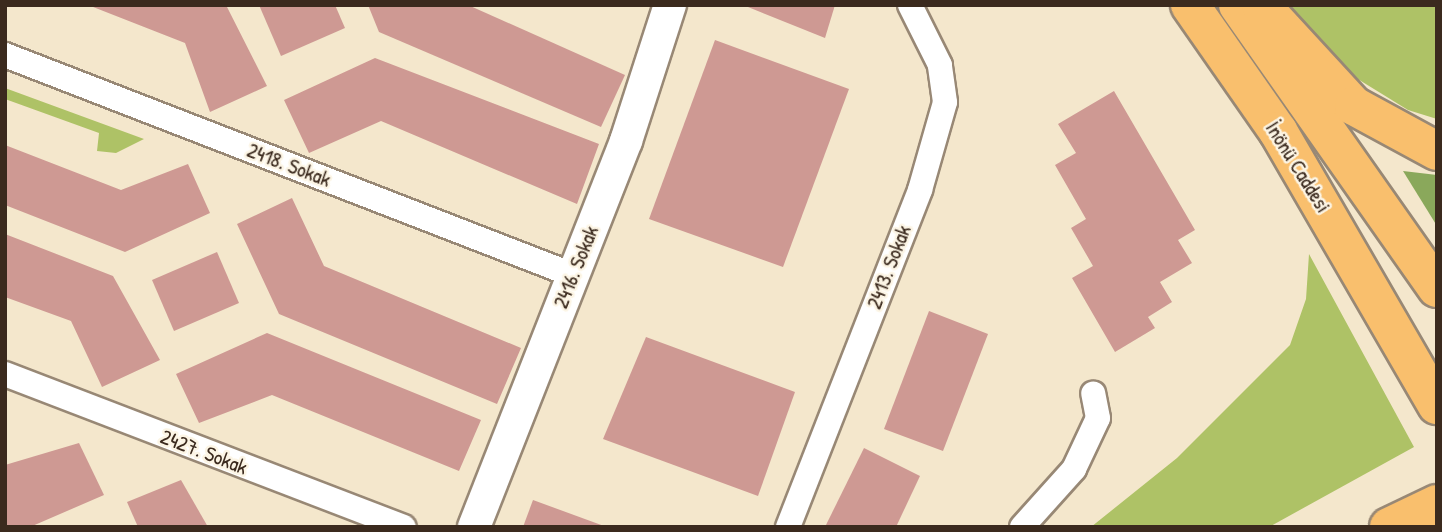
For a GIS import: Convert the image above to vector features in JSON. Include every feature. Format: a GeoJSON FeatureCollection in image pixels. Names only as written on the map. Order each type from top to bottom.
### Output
{"type":"FeatureCollection","features":[{"type":"Feature","properties":{"kind":"highway","name":"İnönü Caddesi"},"geometry":{"type":"LineString","coordinates":[[1189,5],[1278,131],[1437,405]]}},
{"type":"Feature","properties":{"kind":"highway"},"geometry":{"type":"LineString","coordinates":[[1238,5],[1437,288]]}},
{"type":"Feature","properties":{"kind":"highway"},"geometry":{"type":"LineString","coordinates":[[1261,5],[1354,106],[1437,151]]}},
{"type":"Feature","properties":{"kind":"highway"},"geometry":{"type":"LineString","coordinates":[[1389,527],[1437,504]]}},
{"type":"Feature","properties":{"kind":"street","name":"2416. Sokak"},"geometry":{"type":"LineString","coordinates":[[474,527],[626,141],[670,5]]}},
{"type":"Feature","properties":{"kind":"street","name":"2413. Sokak"},"geometry":{"type":"LineString","coordinates":[[788,527],[920,190],[945,102],[940,65],[910,5]]}},
{"type":"Feature","properties":{"kind":"street","name":"2418. Sokak"},"geometry":{"type":"LineString","coordinates":[[5,55],[573,275]]}},
{"type":"Feature","properties":{"kind":"street","name":"2427. Sokak"},"geometry":{"type":"LineString","coordinates":[[5,374],[404,527]]}},
{"type":"Feature","properties":{"kind":"street"},"geometry":{"type":"LineString","coordinates":[[1022,527],[1050,501],[1090,438],[1098,418],[1093,393]]}},
{"type":"Feature","properties":{"kind":"green space"},"geometry":{"type":"Polygon","coordinates":[[[1279,5],[1437,5],[1437,119],[1408,110],[1348,73],[1279,5]]]}},
{"type":"Feature","properties":{"kind":"green space"},"geometry":{"type":"Polygon","coordinates":[[[5,88],[144,139],[116,153],[97,151],[99,133],[5,99],[5,88]]]}},
{"type":"Feature","properties":{"kind":"green space"},"geometry":{"type":"Polygon","coordinates":[[[1403,171],[1437,175],[1437,226],[1403,171]]]}},
{"type":"Feature","properties":{"kind":"green space"},"geometry":{"type":"Polygon","coordinates":[[[1309,254],[1414,447],[1269,527],[1091,527],[1177,458],[1290,345],[1306,299],[1309,254]]]}},
{"type":"Feature","properties":{"kind":"building"},"geometry":{"type":"Polygon","coordinates":[[[88,5],[226,5],[267,86],[210,112],[185,43],[88,5]]]}},
{"type":"Feature","properties":{"kind":"building"},"geometry":{"type":"Polygon","coordinates":[[[259,5],[335,5],[345,28],[281,56],[259,5]]]}},
{"type":"Feature","properties":{"kind":"building"},"geometry":{"type":"Polygon","coordinates":[[[368,5],[468,5],[625,75],[601,127],[379,32],[368,5]]]}},
{"type":"Feature","properties":{"kind":"building"},"geometry":{"type":"Polygon","coordinates":[[[743,5],[835,5],[825,38],[743,5]]]}},
{"type":"Feature","properties":{"kind":"building"},"geometry":{"type":"Polygon","coordinates":[[[715,40],[849,89],[783,267],[649,219],[715,40]]]}},
{"type":"Feature","properties":{"kind":"building"},"geometry":{"type":"Polygon","coordinates":[[[375,58],[599,144],[577,204],[381,121],[309,153],[284,100],[375,58]]]}},
{"type":"Feature","properties":{"kind":"building"},"geometry":{"type":"Polygon","coordinates":[[[1114,91],[1195,230],[1178,240],[1192,263],[1160,282],[1172,302],[1148,317],[1155,328],[1115,352],[1072,278],[1093,266],[1071,228],[1086,219],[1055,165],[1076,153],[1058,124],[1114,91]]]}},
{"type":"Feature","properties":{"kind":"building"},"geometry":{"type":"Polygon","coordinates":[[[5,145],[121,190],[188,164],[210,213],[125,252],[5,205],[5,145]]]}},
{"type":"Feature","properties":{"kind":"building"},"geometry":{"type":"Polygon","coordinates":[[[292,198],[324,266],[521,348],[497,404],[279,314],[237,224],[292,198]]]}},
{"type":"Feature","properties":{"kind":"building"},"geometry":{"type":"Polygon","coordinates":[[[5,234],[113,276],[160,360],[102,387],[71,321],[5,297],[5,234]]]}},
{"type":"Feature","properties":{"kind":"building"},"geometry":{"type":"Polygon","coordinates":[[[217,252],[239,303],[174,331],[152,280],[217,252]]]}},
{"type":"Feature","properties":{"kind":"building"},"geometry":{"type":"Polygon","coordinates":[[[929,311],[988,334],[943,451],[884,429],[929,311]]]}},
{"type":"Feature","properties":{"kind":"building"},"geometry":{"type":"Polygon","coordinates":[[[267,333],[481,420],[459,471],[272,395],[199,423],[176,374],[267,333]]]}},
{"type":"Feature","properties":{"kind":"building"},"geometry":{"type":"Polygon","coordinates":[[[646,337],[795,392],[758,496],[603,439],[646,337]]]}},
{"type":"Feature","properties":{"kind":"building"},"geometry":{"type":"Polygon","coordinates":[[[79,443],[104,495],[30,527],[5,527],[5,465],[79,443]]]}},
{"type":"Feature","properties":{"kind":"building"},"geometry":{"type":"Polygon","coordinates":[[[864,448],[920,476],[896,527],[825,527],[864,448]]]}},
{"type":"Feature","properties":{"kind":"building"},"geometry":{"type":"Polygon","coordinates":[[[181,480],[208,527],[138,527],[127,502],[181,480]]]}},
{"type":"Feature","properties":{"kind":"building"},"geometry":{"type":"Polygon","coordinates":[[[533,500],[604,526],[604,527],[523,527],[533,500]]]}}]}
